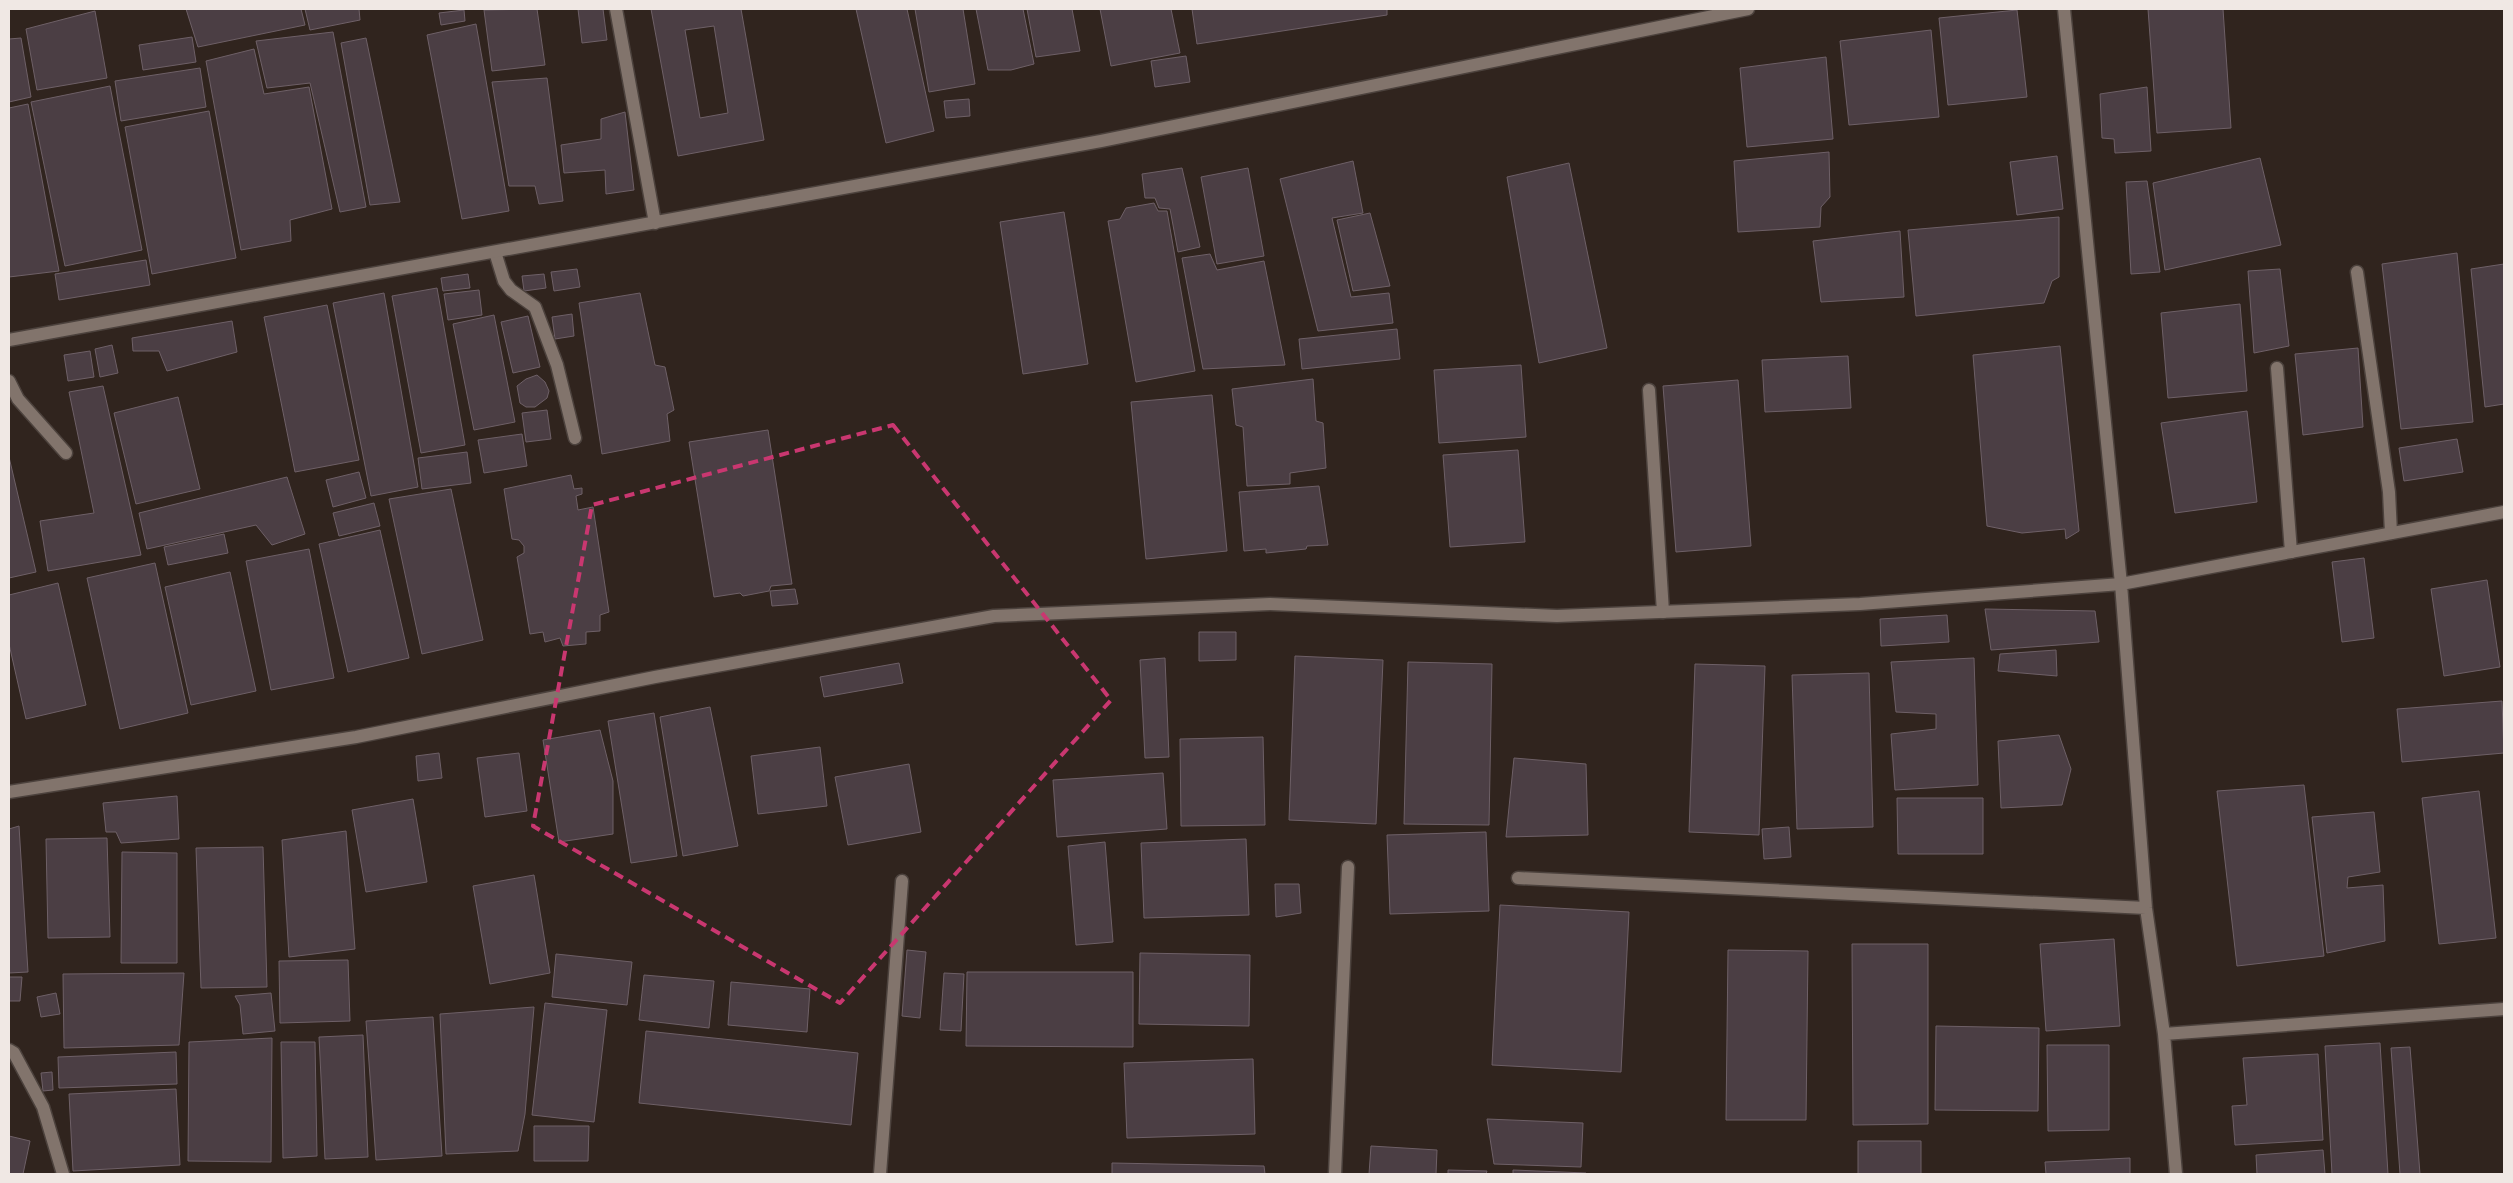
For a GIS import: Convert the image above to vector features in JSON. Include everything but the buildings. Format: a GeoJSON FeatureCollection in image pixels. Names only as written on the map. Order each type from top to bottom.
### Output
{"type":"FeatureCollection","features":[{"type":"Feature","properties":{"kind":"street"},"geometry":{"type":"LineString","coordinates":[[616,9],[655,223]]}},
{"type":"Feature","properties":{"kind":"street"},"geometry":{"type":"LineString","coordinates":[[9,340],[1101,141],[1748,9]]}},
{"type":"Feature","properties":{"kind":"street"},"geometry":{"type":"LineString","coordinates":[[2064,9],[2121,584],[2146,908],[2164,1034],[2176,1174]]}},
{"type":"Feature","properties":{"kind":"street"},"geometry":{"type":"LineString","coordinates":[[495,252],[504,281],[511,290],[535,307],[557,365],[575,438]]}},
{"type":"Feature","properties":{"kind":"street"},"geometry":{"type":"LineString","coordinates":[[2357,272],[2389,492],[2391,533]]}},
{"type":"Feature","properties":{"kind":"street"},"geometry":{"type":"LineString","coordinates":[[2276,368],[2291,552]]}},
{"type":"Feature","properties":{"kind":"street"},"geometry":{"type":"LineString","coordinates":[[9,381],[18,399],[66,453]]}},
{"type":"Feature","properties":{"kind":"street"},"geometry":{"type":"LineString","coordinates":[[1649,390],[1663,612]]}},
{"type":"Feature","properties":{"kind":"street"},"geometry":{"type":"LineString","coordinates":[[9,792],[356,737],[655,677],[994,616],[1270,604],[1557,616],[1860,604],[2121,584],[2504,512]]}},
{"type":"Feature","properties":{"kind":"street"},"geometry":{"type":"LineString","coordinates":[[1335,1174],[1348,867]]}},
{"type":"Feature","properties":{"kind":"street"},"geometry":{"type":"LineString","coordinates":[[1518,878],[2146,908]]}},
{"type":"Feature","properties":{"kind":"street"},"geometry":{"type":"LineString","coordinates":[[880,1174],[902,881]]}},
{"type":"Feature","properties":{"kind":"street"},"geometry":{"type":"LineString","coordinates":[[2164,1034],[2504,1009]]}},
{"type":"Feature","properties":{"kind":"street"},"geometry":{"type":"LineString","coordinates":[[9,1050],[14,1053],[43,1107],[63,1174]]}},
{"type":"Feature","properties":{"kind":"highlighted area"},"geometry":{"type":"Polygon","coordinates":[[[893,425],[1111,700],[840,1003],[533,826],[592,505],[893,425]]]}}]}
